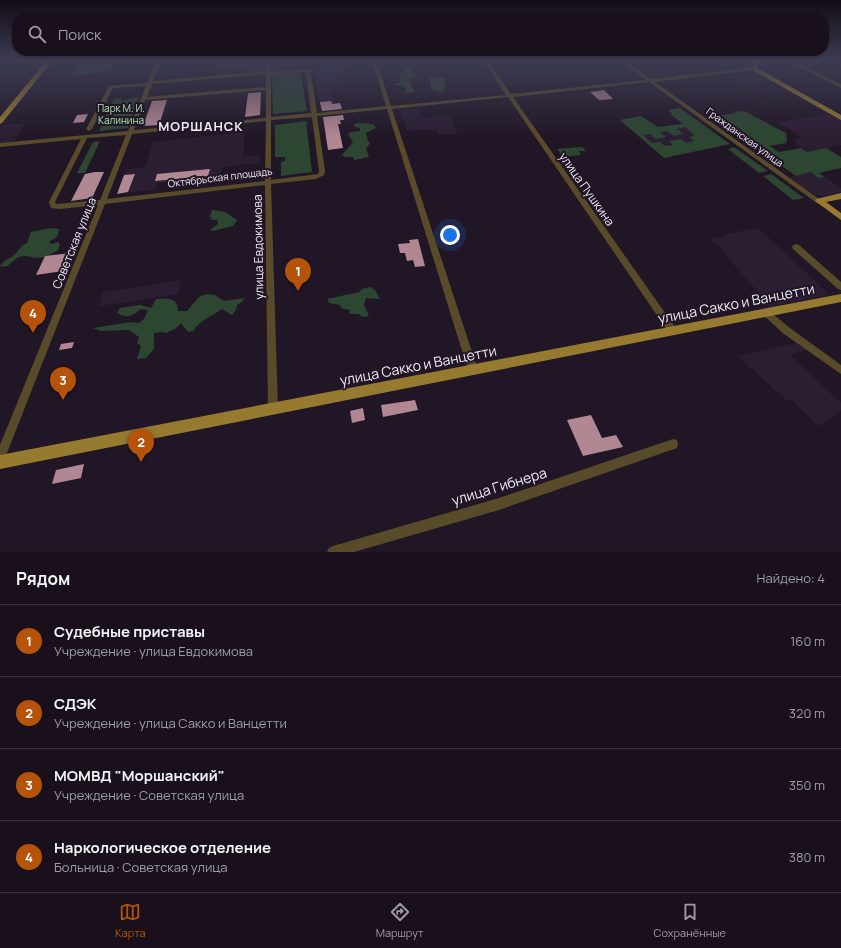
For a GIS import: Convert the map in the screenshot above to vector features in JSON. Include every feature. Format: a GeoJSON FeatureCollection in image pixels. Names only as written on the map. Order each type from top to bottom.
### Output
{"type":"FeatureCollection","features":[{"type":"Feature","properties":{"kind":"main road"},"geometry":{"type":"LineString","coordinates":[[0,122],[29,86]]}},
{"type":"Feature","properties":{"kind":"main road"},"geometry":{"type":"LineString","coordinates":[[790,86],[841,118]]}},
{"type":"Feature","properties":{"kind":"main road"},"geometry":{"type":"LineString","coordinates":[[819,201],[841,196]]}},
{"type":"Feature","properties":{"kind":"main road"},"geometry":{"type":"LineString","coordinates":[[819,201],[841,217]]}},
{"type":"Feature","properties":{"kind":"main road","name":"улица Сакко и Ванцетти"},"geometry":{"type":"LineString","coordinates":[[0,462],[841,298]]}},
{"type":"Feature","properties":{"kind":"street","name":"Октябрьская площадь"},"geometry":{"type":"LineString","coordinates":[[89,129],[111,87],[123,86]]}},
{"type":"Feature","properties":{"kind":"street","name":"Советская улица"},"geometry":{"type":"LineString","coordinates":[[0,458],[149,86]]}},
{"type":"Feature","properties":{"kind":"street","name":"Октябрьская площадь"},"geometry":{"type":"LineString","coordinates":[[85,137],[52,202],[53,206],[60,207],[268,183],[320,175],[322,171],[311,86]]}},
{"type":"Feature","properties":{"kind":"street"},"geometry":{"type":"LineString","coordinates":[[382,86],[473,370]]}},
{"type":"Feature","properties":{"kind":"street","name":"улица Пушкина"},"geometry":{"type":"LineString","coordinates":[[503,86],[672,330]]}},
{"type":"Feature","properties":{"kind":"street"},"geometry":{"type":"LineString","coordinates":[[0,145],[603,86]]}},
{"type":"Feature","properties":{"kind":"street","name":"Гражданская улица"},"geometry":{"type":"LineString","coordinates":[[658,86],[819,201]]}},
{"type":"Feature","properties":{"kind":"street"},"geometry":{"type":"LineString","coordinates":[[144,99],[269,88]]}},
{"type":"Feature","properties":{"kind":"street","name":"улица Евдокимова"},"geometry":{"type":"LineString","coordinates":[[269,88],[268,183],[273,409]]}},
{"type":"Feature","properties":{"kind":"street"},"geometry":{"type":"LineString","coordinates":[[796,247],[841,287]]}},
{"type":"Feature","properties":{"kind":"street"},"geometry":{"type":"LineString","coordinates":[[766,312],[787,331],[841,370]]}},
{"type":"Feature","properties":{"kind":"street","name":"улица Гибнера"},"geometry":{"type":"LineString","coordinates":[[333,552],[499,504],[673,444]]}},
{"type":"Feature","properties":{"kind":"shaded area"},"geometry":{"type":"Polygon","coordinates":[[[317,86],[344,86],[345,90],[331,91],[333,100],[320,102],[317,86]]]}},
{"type":"Feature","properties":{"kind":"shaded area"},"geometry":{"type":"Polygon","coordinates":[[[418,109],[422,118],[450,115],[458,134],[439,135],[436,129],[407,131],[400,110],[418,109]]]}},
{"type":"Feature","properties":{"kind":"shaded area"},"geometry":{"type":"Polygon","coordinates":[[[831,114],[841,120],[841,145],[807,152],[792,140],[802,137],[778,122],[831,114]]]}},
{"type":"Feature","properties":{"kind":"shaded area"},"geometry":{"type":"Polygon","coordinates":[[[641,116],[658,127],[698,121],[730,144],[664,158],[620,120],[641,116]]]}},
{"type":"Feature","properties":{"kind":"shaded area"},"geometry":{"type":"Polygon","coordinates":[[[25,123],[14,142],[0,143],[0,127],[2,125],[25,123]]]}},
{"type":"Feature","properties":{"kind":"shaded area"},"geometry":{"type":"Polygon","coordinates":[[[245,132],[243,157],[260,155],[259,163],[222,167],[221,173],[217,174],[215,183],[206,184],[208,178],[204,178],[157,183],[155,190],[128,192],[135,174],[124,175],[127,169],[145,167],[153,142],[245,132]]]}},
{"type":"Feature","properties":{"kind":"shaded area"},"geometry":{"type":"Polygon","coordinates":[[[810,172],[819,178],[825,177],[841,188],[841,192],[825,196],[816,195],[789,178],[810,172]]]}},
{"type":"Feature","properties":{"kind":"shaded area"},"geometry":{"type":"Polygon","coordinates":[[[758,228],[830,295],[770,306],[723,252],[725,251],[710,239],[727,236],[726,234],[758,228]]]}},
{"type":"Feature","properties":{"kind":"shaded area"},"geometry":{"type":"Polygon","coordinates":[[[181,280],[179,294],[99,306],[103,292],[181,280]]]}},
{"type":"Feature","properties":{"kind":"shaded area"},"geometry":{"type":"Polygon","coordinates":[[[796,343],[806,350],[790,355],[841,403],[841,410],[819,426],[790,399],[787,401],[738,356],[796,343]]]}},
{"type":"Feature","properties":{"kind":"green space"},"geometry":{"type":"Polygon","coordinates":[[[272,86],[303,86],[307,111],[273,114],[272,86]]]}},
{"type":"Feature","properties":{"kind":"green space"},"geometry":{"type":"Polygon","coordinates":[[[398,86],[412,86],[414,92],[405,93],[406,88],[398,86]]]}},
{"type":"Feature","properties":{"kind":"green space"},"geometry":{"type":"Polygon","coordinates":[[[431,86],[444,86],[444,92],[434,91],[431,86]]]}},
{"type":"Feature","properties":{"kind":"green space","name":"Парк М. И. Калинина"},"geometry":{"type":"Polygon","coordinates":[[[143,87],[128,128],[99,131],[114,99],[121,98],[121,101],[137,97],[138,99],[143,87]]]}},
{"type":"Feature","properties":{"kind":"green space"},"geometry":{"type":"Polygon","coordinates":[[[680,108],[730,144],[664,158],[620,120],[641,116],[658,127],[683,124],[670,114],[672,113],[668,110],[680,108]],[[685,127],[677,129],[684,134],[674,136],[667,131],[660,132],[666,137],[656,139],[650,134],[643,135],[652,143],[660,142],[665,146],[673,145],[669,141],[681,139],[686,143],[694,141],[689,137],[695,136],[685,127]]]}},
{"type":"Feature","properties":{"kind":"green space"},"geometry":{"type":"Polygon","coordinates":[[[739,111],[746,112],[786,133],[786,143],[770,146],[779,152],[801,148],[807,152],[826,148],[841,157],[841,168],[819,173],[825,177],[819,178],[810,172],[796,176],[712,117],[739,111]]]}},
{"type":"Feature","properties":{"kind":"green space"},"geometry":{"type":"Polygon","coordinates":[[[306,121],[312,172],[281,176],[281,162],[285,161],[285,157],[275,157],[275,125],[306,121]]]}},
{"type":"Feature","properties":{"kind":"green space"},"geometry":{"type":"Polygon","coordinates":[[[354,124],[373,124],[376,128],[366,133],[370,143],[366,149],[369,157],[354,160],[353,157],[345,157],[342,155],[353,142],[348,134],[351,132],[360,131],[360,128],[355,127],[354,124]]]}},
{"type":"Feature","properties":{"kind":"green space"},"geometry":{"type":"Polygon","coordinates":[[[100,141],[85,173],[77,173],[93,142],[100,141]]]}},
{"type":"Feature","properties":{"kind":"green space"},"geometry":{"type":"Polygon","coordinates":[[[582,147],[586,151],[578,151],[581,155],[563,157],[557,149],[582,147]]]}},
{"type":"Feature","properties":{"kind":"green space"},"geometry":{"type":"Polygon","coordinates":[[[734,147],[768,171],[759,173],[728,149],[734,147]]]}},
{"type":"Feature","properties":{"kind":"green space"},"geometry":{"type":"Polygon","coordinates":[[[771,174],[804,198],[793,200],[763,176],[771,174]]]}},
{"type":"Feature","properties":{"kind":"green space"},"geometry":{"type":"Polygon","coordinates":[[[212,210],[225,212],[237,220],[233,226],[213,231],[210,230],[218,224],[217,220],[212,220],[210,216],[212,210]]]}},
{"type":"Feature","properties":{"kind":"green space"},"geometry":{"type":"Polygon","coordinates":[[[51,228],[59,229],[58,236],[49,242],[51,244],[58,242],[60,245],[58,250],[48,256],[39,258],[22,256],[16,258],[6,266],[0,266],[27,243],[31,232],[51,228]]]}},
{"type":"Feature","properties":{"kind":"green space"},"geometry":{"type":"Polygon","coordinates":[[[370,287],[375,290],[380,299],[366,298],[364,305],[369,316],[363,317],[358,314],[349,314],[350,310],[343,309],[339,305],[329,303],[327,299],[359,292],[362,289],[370,287]]]}},
{"type":"Feature","properties":{"kind":"green space"},"geometry":{"type":"Polygon","coordinates":[[[206,294],[215,295],[224,301],[244,298],[243,301],[237,305],[236,310],[232,315],[222,309],[203,321],[193,331],[188,332],[181,323],[175,329],[166,333],[154,333],[154,349],[146,358],[137,359],[141,346],[137,343],[139,337],[129,330],[101,331],[93,328],[132,322],[139,323],[144,319],[148,310],[141,309],[130,316],[124,316],[117,313],[120,308],[140,305],[151,308],[156,299],[171,299],[178,306],[178,311],[187,311],[199,297],[206,294]]]}},
{"type":"Feature","properties":{"kind":"building"},"geometry":{"type":"Polygon","coordinates":[[[604,90],[613,99],[599,100],[590,92],[604,90]]]}},
{"type":"Feature","properties":{"kind":"building"},"geometry":{"type":"Polygon","coordinates":[[[261,92],[260,115],[245,117],[248,93],[261,92]]]}},
{"type":"Feature","properties":{"kind":"building"},"geometry":{"type":"Polygon","coordinates":[[[167,100],[159,125],[143,126],[152,101],[167,100]]]}},
{"type":"Feature","properties":{"kind":"building"},"geometry":{"type":"Polygon","coordinates":[[[331,101],[332,104],[340,103],[342,109],[322,111],[320,102],[331,101]]]}},
{"type":"Feature","properties":{"kind":"building"},"geometry":{"type":"Polygon","coordinates":[[[88,114],[84,122],[73,123],[77,115],[88,114]]]}},
{"type":"Feature","properties":{"kind":"building"},"geometry":{"type":"Polygon","coordinates":[[[343,115],[344,120],[340,120],[341,124],[338,124],[343,148],[328,150],[323,117],[343,115]]]}},
{"type":"Feature","properties":{"kind":"building"},"geometry":{"type":"Polygon","coordinates":[[[210,169],[208,176],[155,181],[157,174],[210,169]]]}},
{"type":"Feature","properties":{"kind":"building"},"geometry":{"type":"Polygon","coordinates":[[[104,172],[92,198],[71,201],[85,174],[104,172]]]}},
{"type":"Feature","properties":{"kind":"building"},"geometry":{"type":"Polygon","coordinates":[[[135,174],[128,192],[117,194],[124,175],[135,174]]]}},
{"type":"Feature","properties":{"kind":"building"},"geometry":{"type":"Polygon","coordinates":[[[418,239],[425,266],[415,267],[413,260],[407,261],[405,253],[400,253],[398,244],[410,243],[409,240],[418,239]]]}},
{"type":"Feature","properties":{"kind":"building"},"geometry":{"type":"Polygon","coordinates":[[[71,253],[63,271],[36,275],[45,256],[71,253]]]}},
{"type":"Feature","properties":{"kind":"building"},"geometry":{"type":"Polygon","coordinates":[[[74,342],[72,348],[59,350],[61,344],[74,342]]]}},
{"type":"Feature","properties":{"kind":"building"},"geometry":{"type":"Polygon","coordinates":[[[415,400],[418,410],[383,417],[381,405],[415,400]]]}},
{"type":"Feature","properties":{"kind":"building"},"geometry":{"type":"Polygon","coordinates":[[[363,408],[365,420],[352,423],[350,411],[363,408]]]}},
{"type":"Feature","properties":{"kind":"building"},"geometry":{"type":"Polygon","coordinates":[[[591,415],[602,438],[616,435],[623,447],[583,456],[567,420],[591,415]]]}},
{"type":"Feature","properties":{"kind":"building"},"geometry":{"type":"Polygon","coordinates":[[[84,464],[81,478],[52,484],[56,470],[84,464]]]}},
{"type":"Feature","properties":{"kind":"place","name":"Судебные приставы"},"geometry":{"type":"Point","coordinates":[298,291]}},
{"type":"Feature","properties":{"kind":"place","name":"Наркологическое отделение"},"geometry":{"type":"Point","coordinates":[33,333]}},
{"type":"Feature","properties":{"kind":"place","name":"МОМВД \"Моршанский\""},"geometry":{"type":"Point","coordinates":[63,400]}},
{"type":"Feature","properties":{"kind":"place","name":"СДЭК"},"geometry":{"type":"Point","coordinates":[141,462]}},
{"type":"Feature","properties":{"kind":"district","name":"МОРШАНСК"},"geometry":{"type":"Point","coordinates":[201,126]}}]}
